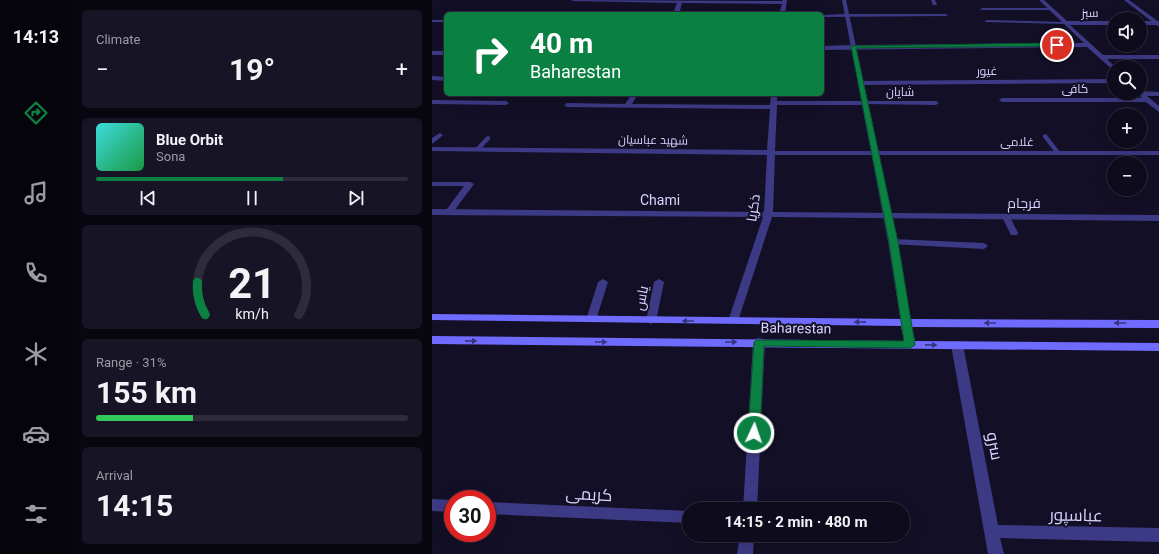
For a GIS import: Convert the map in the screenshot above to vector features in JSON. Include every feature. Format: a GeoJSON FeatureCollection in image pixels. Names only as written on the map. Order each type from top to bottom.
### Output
{"type":"FeatureCollection","features":[{"type":"Feature","properties":{"kind":"main road","name":"Baharestan"},"geometry":{"type":"LineString","coordinates":[[432,317],[651,321],[1159,324]]}},
{"type":"Feature","properties":{"kind":"main road"},"geometry":{"type":"LineString","coordinates":[[906,323],[910,345]]}},
{"type":"Feature","properties":{"kind":"main road","name":"Baharestan"},"geometry":{"type":"LineString","coordinates":[[432,340],[1159,347]]}},
{"type":"Feature","properties":{"kind":"street"},"geometry":{"type":"LineString","coordinates":[[573,0],[784,2],[782,12]]}},
{"type":"Feature","properties":{"kind":"street"},"geometry":{"type":"LineString","coordinates":[[844,0],[874,154],[894,242],[906,323]]}},
{"type":"Feature","properties":{"kind":"street"},"geometry":{"type":"LineString","coordinates":[[1042,0],[1107,62]]}},
{"type":"Feature","properties":{"kind":"street"},"geometry":{"type":"LineString","coordinates":[[1126,0],[1158,24]]}},
{"type":"Feature","properties":{"kind":"street"},"geometry":{"type":"LineString","coordinates":[[677,12],[681,1]]}},
{"type":"Feature","properties":{"kind":"street","name":"سبز"},"geometry":{"type":"LineString","coordinates":[[1065,23],[1107,23]]}},
{"type":"Feature","properties":{"kind":"street"},"geometry":{"type":"LineString","coordinates":[[1147,23],[1158,24]]}},
{"type":"Feature","properties":{"kind":"street"},"geometry":{"type":"LineString","coordinates":[[824,48],[1088,44]]}},
{"type":"Feature","properties":{"kind":"street"},"geometry":{"type":"LineString","coordinates":[[432,53],[444,53]]}},
{"type":"Feature","properties":{"kind":"street"},"geometry":{"type":"LineString","coordinates":[[1102,57],[1159,56]]}},
{"type":"Feature","properties":{"kind":"street"},"geometry":{"type":"LineString","coordinates":[[432,78],[444,79]]}},
{"type":"Feature","properties":{"kind":"street","name":"غیور"},"geometry":{"type":"LineString","coordinates":[[860,83],[1107,81]]}},
{"type":"Feature","properties":{"kind":"street"},"geometry":{"type":"LineString","coordinates":[[1147,93],[1159,94]]}},
{"type":"Feature","properties":{"kind":"street"},"geometry":{"type":"LineString","coordinates":[[628,106],[634,96]]}},
{"type":"Feature","properties":{"kind":"street","name":"کافی"},"geometry":{"type":"LineString","coordinates":[[1002,100],[1149,100]]}},
{"type":"Feature","properties":{"kind":"street"},"geometry":{"type":"LineString","coordinates":[[1149,100],[1159,110]]}},
{"type":"Feature","properties":{"kind":"street"},"geometry":{"type":"LineString","coordinates":[[567,105],[628,106],[774,101],[865,103]]}},
{"type":"Feature","properties":{"kind":"street","name":"ذکریا"},"geometry":{"type":"LineString","coordinates":[[733,321],[768,215],[770,153],[774,101]]}},
{"type":"Feature","properties":{"kind":"street","name":"شهید عباسیان"},"geometry":{"type":"LineString","coordinates":[[432,149],[874,154]]}},
{"type":"Feature","properties":{"kind":"street","name":"غلامی"},"geometry":{"type":"LineString","coordinates":[[874,154],[1159,153]]}},
{"type":"Feature","properties":{"kind":"street","name":"Chami"},"geometry":{"type":"LineString","coordinates":[[432,212],[888,216]]}},
{"type":"Feature","properties":{"kind":"street","name":"فرجام"},"geometry":{"type":"LineString","coordinates":[[888,216],[1159,218]]}},
{"type":"Feature","properties":{"kind":"street"},"geometry":{"type":"LineString","coordinates":[[750,502],[759,342]]}},
{"type":"Feature","properties":{"kind":"street","name":"سرو"},"geometry":{"type":"LineString","coordinates":[[957,345],[996,554]]}},
{"type":"Feature","properties":{"kind":"street"},"geometry":{"type":"LineString","coordinates":[[432,505],[444,506]]}},
{"type":"Feature","properties":{"kind":"street","name":"کریمی"},"geometry":{"type":"LineString","coordinates":[[496,508],[682,517]]}},
{"type":"Feature","properties":{"kind":"street","name":"عباسپور"},"geometry":{"type":"LineString","coordinates":[[992,531],[1159,535]]}},
{"type":"Feature","properties":{"kind":"street"},"geometry":{"type":"LineString","coordinates":[[745,554],[746,542]]}},
{"type":"Feature","properties":{"kind":"lane"},"geometry":{"type":"LineString","coordinates":[[982,9],[1051,9]]}},
{"type":"Feature","properties":{"kind":"lane"},"geometry":{"type":"LineString","coordinates":[[824,16],[946,15]]}},
{"type":"Feature","properties":{"kind":"lane"},"geometry":{"type":"LineString","coordinates":[[432,21],[444,21]]}},
{"type":"Feature","properties":{"kind":"lane"},"geometry":{"type":"LineString","coordinates":[[987,21],[1065,23]]}},
{"type":"Feature","properties":{"kind":"lane"},"geometry":{"type":"LineString","coordinates":[[432,102],[506,103]]}},
{"type":"Feature","properties":{"kind":"lane","name":"شایان"},"geometry":{"type":"LineString","coordinates":[[865,103],[936,103]]}},
{"type":"Feature","properties":{"kind":"lane"},"geometry":{"type":"LineString","coordinates":[[432,142],[440,135]]}},
{"type":"Feature","properties":{"kind":"lane"},"geometry":{"type":"LineString","coordinates":[[1046,136],[1058,154]]}},
{"type":"Feature","properties":{"kind":"lane"},"geometry":{"type":"LineString","coordinates":[[477,150],[488,138]]}},
{"type":"Feature","properties":{"kind":"lane"},"geometry":{"type":"LineString","coordinates":[[432,184],[470,184],[448,213]]}},
{"type":"Feature","properties":{"kind":"lane"},"geometry":{"type":"LineString","coordinates":[[1006,218],[1014,233]]}},
{"type":"Feature","properties":{"kind":"lane"},"geometry":{"type":"LineString","coordinates":[[894,242],[984,246]]}},
{"type":"Feature","properties":{"kind":"lane"},"geometry":{"type":"LineString","coordinates":[[591,320],[603,282]]}},
{"type":"Feature","properties":{"kind":"lane","name":"یاس"},"geometry":{"type":"LineString","coordinates":[[651,321],[659,282]]}},
{"type":"Feature","properties":{"kind":"route"},"geometry":{"type":"LineString","coordinates":[[754,433],[759,342],[910,345],[894,242],[874,154],[853,47],[1057,45]]}}]}
